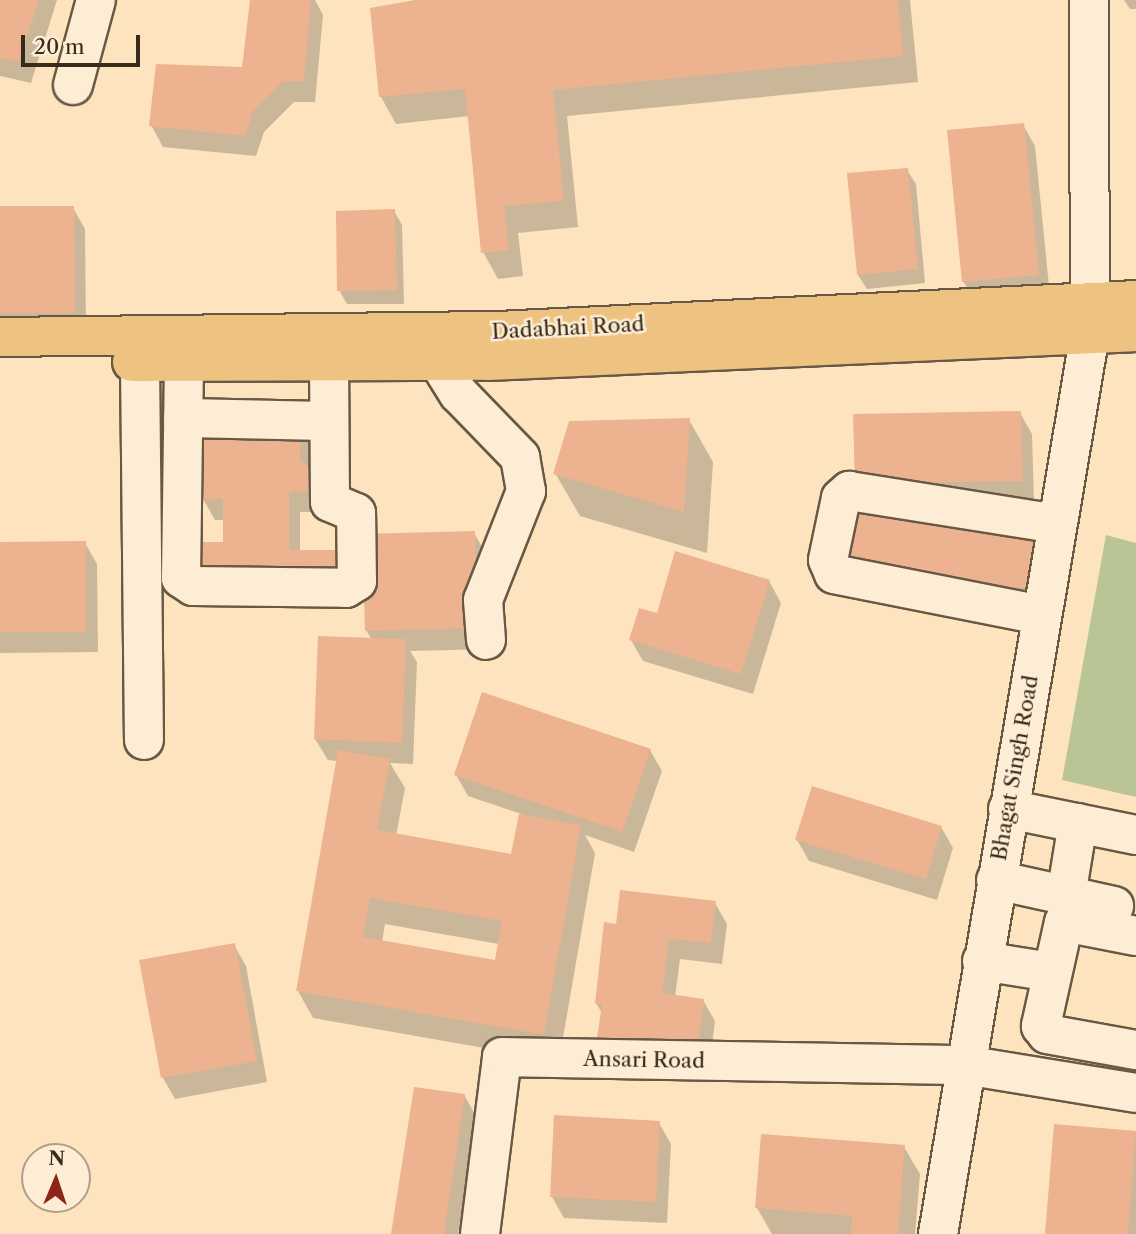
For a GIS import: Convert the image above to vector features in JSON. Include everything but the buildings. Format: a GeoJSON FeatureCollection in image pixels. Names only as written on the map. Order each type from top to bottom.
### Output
{"type":"FeatureCollection","features":[{"type":"Feature","properties":{"kind":"main road","name":"Dadabhai Road"},"geometry":{"type":"LineString","coordinates":[[0,362],[329,365],[438,361],[1088,317],[1136,300]]}},
{"type":"Feature","properties":{"kind":"main road","name":"Dadabhai Road"},"geometry":{"type":"LineString","coordinates":[[0,337],[498,331],[1088,317],[1136,332]]}},
{"type":"Feature","properties":{"kind":"street"},"geometry":{"type":"LineString","coordinates":[[73,85],[96,0]]}},
{"type":"Feature","properties":{"kind":"street","name":"Bhagat Singh Road"},"geometry":{"type":"LineString","coordinates":[[938,1234],[1008,809],[1033,614],[1088,317],[1089,0]]}},
{"type":"Feature","properties":{"kind":"street"},"geometry":{"type":"LineString","coordinates":[[438,361],[458,394],[520,457],[526,491],[483,600],[486,640]]}},
{"type":"Feature","properties":{"kind":"street"},"geometry":{"type":"LineString","coordinates":[[140,362],[144,740]]}},
{"type":"Feature","properties":{"kind":"street"},"geometry":{"type":"LineString","coordinates":[[184,362],[180,563],[181,578],[193,586],[355,585],[356,513],[330,502],[329,365]]}},
{"type":"Feature","properties":{"kind":"street"},"geometry":{"type":"LineString","coordinates":[[183,418],[329,421]]}},
{"type":"Feature","properties":{"kind":"street"},"geometry":{"type":"LineString","coordinates":[[1033,614],[834,574],[828,560],[841,498],[849,491],[1050,523]]}},
{"type":"Feature","properties":{"kind":"street"},"geometry":{"type":"LineString","coordinates":[[142,564],[180,563]]}},
{"type":"Feature","properties":{"kind":"street"},"geometry":{"type":"LineString","coordinates":[[1008,809],[1136,835]]}},
{"type":"Feature","properties":{"kind":"street"},"geometry":{"type":"LineString","coordinates":[[1066,895],[1078,823]]}},
{"type":"Feature","properties":{"kind":"street"},"geometry":{"type":"LineString","coordinates":[[996,880],[1136,910]]}},
{"type":"Feature","properties":{"kind":"street"},"geometry":{"type":"LineString","coordinates":[[964,1065],[1125,1092],[1129,1049],[1044,1032],[1051,972],[1064,922],[1136,936]]}},
{"type":"Feature","properties":{"kind":"street"},"geometry":{"type":"LineString","coordinates":[[982,961],[1051,972]]}},
{"type":"Feature","properties":{"kind":"street","name":"Ansari Road"},"geometry":{"type":"LineString","coordinates":[[480,1234],[502,1057],[964,1065]]}},
{"type":"Feature","properties":{"kind":"green space"},"geometry":{"type":"Polygon","coordinates":[[[1106,535],[1136,543],[1136,797],[1062,780],[1106,535]]]}}]}
